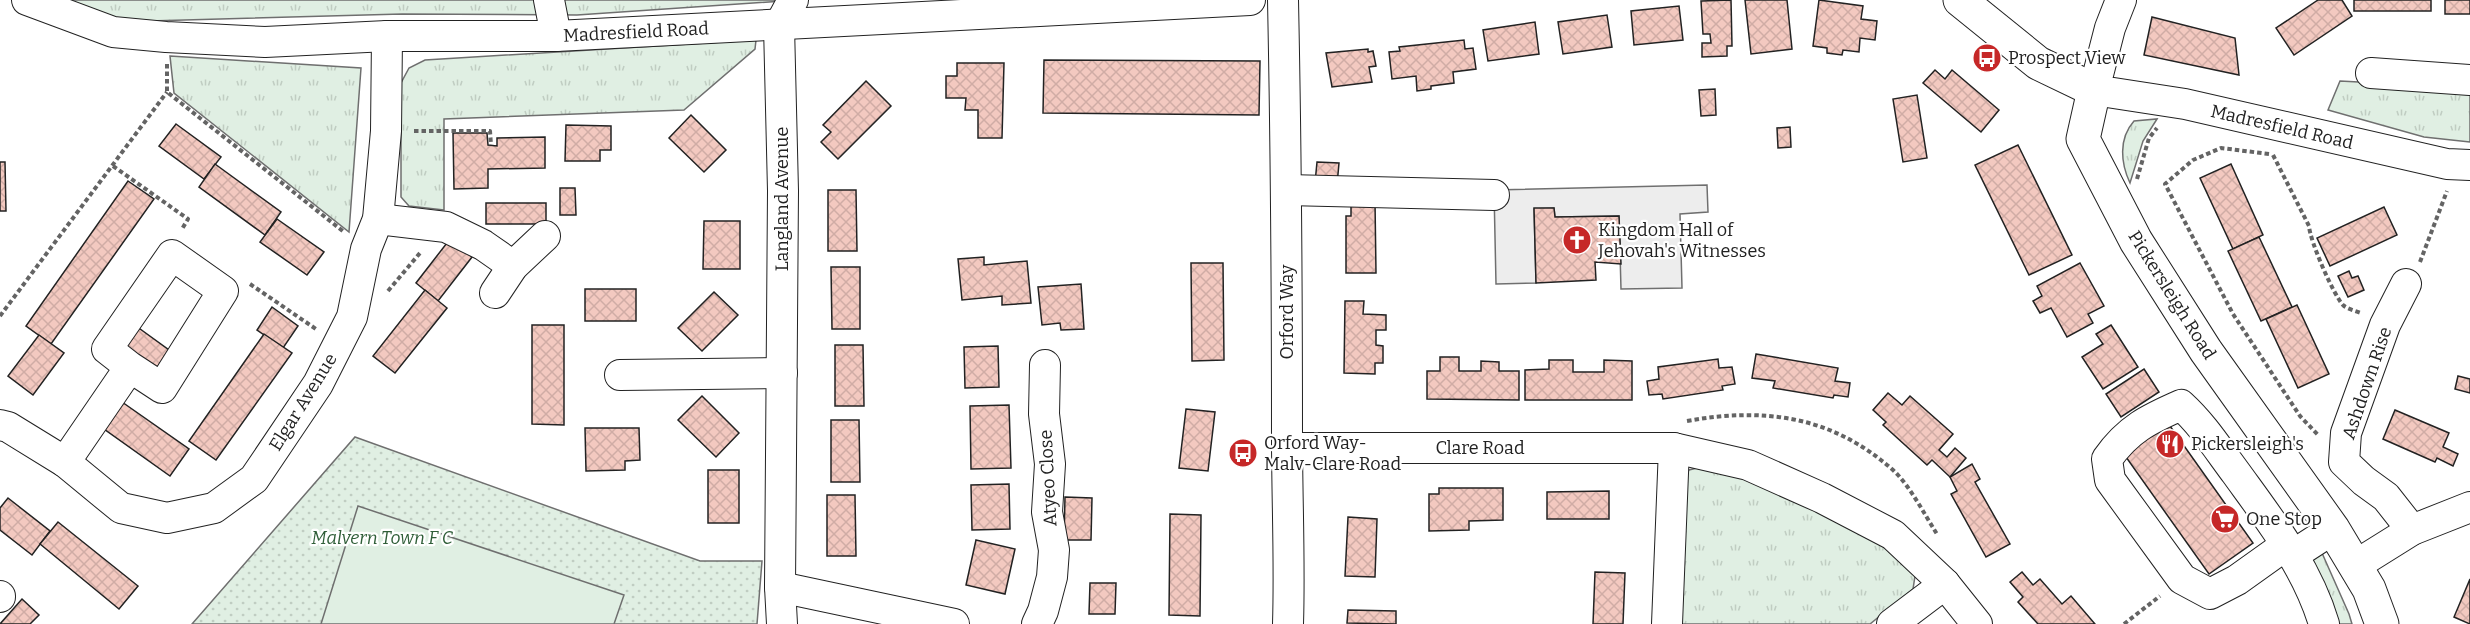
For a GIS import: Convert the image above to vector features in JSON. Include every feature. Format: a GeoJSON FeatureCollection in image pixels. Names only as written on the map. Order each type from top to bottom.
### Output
{"type":"FeatureCollection","features":[{"type":"Feature","properties":{"kind":"main road"},"geometry":{"type":"LineString","coordinates":[[1960,0],[2038,63],[2094,90]]}},
{"type":"Feature","properties":{"kind":"main road","name":"Pickersleigh Road"},"geometry":{"type":"LineString","coordinates":[[2094,90],[2083,140],[2126,220],[2191,329],[2356,565],[2369,589],[2382,624]]}},
{"type":"Feature","properties":{"kind":"street","name":"Madresfield Road"},"geometry":{"type":"LineString","coordinates":[[27,0],[112,32],[265,42],[387,36],[556,36],[786,13],[1250,0]]}},
{"type":"Feature","properties":{"kind":"street"},"geometry":{"type":"LineString","coordinates":[[549,0],[556,36]]}},
{"type":"Feature","properties":{"kind":"street","name":"Orford Way"},"geometry":{"type":"LineString","coordinates":[[1283,0],[1290,552],[1288,624]]}},
{"type":"Feature","properties":{"kind":"street"},"geometry":{"type":"LineString","coordinates":[[2094,90],[2109,28],[2121,0]]}},
{"type":"Feature","properties":{"kind":"street","name":"Langland Avenue"},"geometry":{"type":"LineString","coordinates":[[782,624],[780,587],[786,13]]}},
{"type":"Feature","properties":{"kind":"street","name":"Elgar Avenue"},"geometry":{"type":"LineString","coordinates":[[0,425],[8,427],[65,462],[121,508],[167,518],[214,508],[254,479],[318,384],[339,345],[354,309],[366,249],[378,219],[386,131],[387,36]]}},
{"type":"Feature","properties":{"kind":"street"},"geometry":{"type":"LineString","coordinates":[[2371,73],[2470,80]]}},
{"type":"Feature","properties":{"kind":"street","name":"Madresfield Road"},"geometry":{"type":"LineString","coordinates":[[2094,90],[2185,105],[2447,164],[2470,165]]}},
{"type":"Feature","properties":{"kind":"street"},"geometry":{"type":"LineString","coordinates":[[1287,190],[1494,195]]}},
{"type":"Feature","properties":{"kind":"street"},"geometry":{"type":"LineString","coordinates":[[378,219],[439,226],[483,245],[513,266]]}},
{"type":"Feature","properties":{"kind":"street"},"geometry":{"type":"LineString","coordinates":[[495,293],[513,266],[545,237]]}},
{"type":"Feature","properties":{"kind":"street","name":"Ashdown Rise"},"geometry":{"type":"LineString","coordinates":[[2406,284],[2385,326],[2346,433],[2344,462],[2386,497],[2412,530]]}},
{"type":"Feature","properties":{"kind":"street","name":"Atyeo Close"},"geometry":{"type":"LineString","coordinates":[[1037,624],[1052,578],[1054,550],[1047,512],[1050,464],[1044,414],[1045,365]]}},
{"type":"Feature","properties":{"kind":"street"},"geometry":{"type":"LineString","coordinates":[[65,462],[130,367]]}},
{"type":"Feature","properties":{"kind":"street"},"geometry":{"type":"LineString","coordinates":[[620,375],[782,373]]}},
{"type":"Feature","properties":{"kind":"street"},"geometry":{"type":"LineString","coordinates":[[2324,624],[2316,596],[2290,550],[2198,420],[2181,405],[2144,421],[2118,443],[2107,459],[2110,480],[2182,579],[2210,594],[2290,550],[2333,529]]}},
{"type":"Feature","properties":{"kind":"street"},"geometry":{"type":"LineString","coordinates":[[1667,624],[1680,435]]}},
{"type":"Feature","properties":{"kind":"street","name":"Clare Road"},"geometry":{"type":"LineString","coordinates":[[1287,448],[1680,435],[1822,498],[1893,535],[1945,584],[1977,624]]}},
{"type":"Feature","properties":{"kind":"street"},"geometry":{"type":"LineString","coordinates":[[2356,565],[2412,530],[2470,507]]}},
{"type":"Feature","properties":{"kind":"street"},"geometry":{"type":"LineString","coordinates":[[1892,624],[1945,584]]}},
{"type":"Feature","properties":{"kind":"street"},"geometry":{"type":"LineString","coordinates":[[780,587],[954,624]]}},
{"type":"Feature","properties":{"kind":"path"},"geometry":{"type":"LineString","coordinates":[[0,316],[167,92],[166,37]]}},
{"type":"Feature","properties":{"kind":"path"},"geometry":{"type":"LineString","coordinates":[[167,92],[366,249]]}},
{"type":"Feature","properties":{"kind":"path"},"geometry":{"type":"LineString","coordinates":[[2126,220],[2149,138],[2164,118],[2185,105]]}},
{"type":"Feature","properties":{"kind":"path"},"geometry":{"type":"LineString","coordinates":[[386,131],[490,130],[491,145]]}},
{"type":"Feature","properties":{"kind":"path"},"geometry":{"type":"LineString","coordinates":[[2285,157],[2221,148],[2193,160],[2165,184],[2233,314],[2300,416],[2344,462]]}},
{"type":"Feature","properties":{"kind":"path"},"geometry":{"type":"LineString","coordinates":[[2273,155],[2308,226],[2314,248],[2344,305],[2385,326]]}},
{"type":"Feature","properties":{"kind":"path"},"geometry":{"type":"LineString","coordinates":[[2406,284],[2416,274],[2449,187]]}},
{"type":"Feature","properties":{"kind":"path"},"geometry":{"type":"LineString","coordinates":[[354,309],[373,308],[435,236],[439,226]]}},
{"type":"Feature","properties":{"kind":"path"},"geometry":{"type":"LineString","coordinates":[[1680,435],[1718,416],[1797,418],[1832,430],[1894,471],[1913,496],[1940,541]]}},
{"type":"Feature","properties":{"kind":"path"},"geometry":{"type":"LineString","coordinates":[[2124,624],[2182,579]]}},
{"type":"Feature","properties":{"kind":"green space"},"geometry":{"type":"Polygon","coordinates":[[[66,0],[797,0],[577,15],[402,14],[113,22],[66,0]]]}},
{"type":"Feature","properties":{"kind":"green space"},"geometry":{"type":"Polygon","coordinates":[[[756,40],[755,49],[684,110],[444,119],[444,210],[409,206],[401,197],[401,83],[409,68],[425,60],[756,40]]]}},
{"type":"Feature","properties":{"kind":"green space"},"geometry":{"type":"Polygon","coordinates":[[[170,56],[361,68],[349,232],[174,93],[170,56]]]}},
{"type":"Feature","properties":{"kind":"green space"},"geometry":{"type":"Polygon","coordinates":[[[2340,81],[2470,88],[2470,142],[2424,137],[2328,110],[2340,81]]]}},
{"type":"Feature","properties":{"kind":"green space"},"geometry":{"type":"Polygon","coordinates":[[[2157,119],[2143,141],[2130,183],[2123,160],[2125,136],[2134,121],[2157,119]]]}},
{"type":"Feature","properties":{"kind":"green space","name":"Malvern Town F C"},"geometry":{"type":"Polygon","coordinates":[[[355,437],[700,561],[762,561],[757,624],[192,624],[355,437]]]}},
{"type":"Feature","properties":{"kind":"green space"},"geometry":{"type":"Polygon","coordinates":[[[1705,466],[1762,483],[1883,545],[1915,576],[1913,589],[1870,624],[1679,624],[1681,483],[1689,470],[1705,466]]]}},
{"type":"Feature","properties":{"kind":"green space"},"geometry":{"type":"Polygon","coordinates":[[[358,506],[624,595],[614,624],[321,624],[358,506]]]}},
{"type":"Feature","properties":{"kind":"green space"},"geometry":{"type":"Polygon","coordinates":[[[2322,553],[2352,624],[2337,624],[2312,558],[2322,553]]]}},
{"type":"Feature","properties":{"kind":"shaded area"},"geometry":{"type":"Polygon","coordinates":[[[1707,185],[1708,212],[1680,214],[1682,288],[1621,289],[1619,216],[1555,217],[1554,208],[1534,209],[1536,283],[1496,284],[1494,190],[1707,185]]]}},
{"type":"Feature","properties":{"kind":"building"},"geometry":{"type":"Polygon","coordinates":[[[1731,0],[1732,46],[1727,46],[1727,56],[1702,57],[1702,43],[1711,43],[1710,34],[1703,34],[1701,1],[1731,0]]]}},
{"type":"Feature","properties":{"kind":"building"},"geometry":{"type":"Polygon","coordinates":[[[1745,0],[1787,0],[1792,49],[1751,54],[1745,0]]]}},
{"type":"Feature","properties":{"kind":"building"},"geometry":{"type":"Polygon","coordinates":[[[1819,0],[1863,6],[1861,19],[1877,21],[1875,40],[1860,38],[1859,52],[1843,50],[1842,55],[1827,53],[1827,48],[1813,46],[1819,0]]]}},
{"type":"Feature","properties":{"kind":"building"},"geometry":{"type":"Polygon","coordinates":[[[2318,0],[2342,0],[2352,16],[2294,55],[2276,28],[2318,0]]]}},
{"type":"Feature","properties":{"kind":"building"},"geometry":{"type":"Polygon","coordinates":[[[2354,0],[2431,0],[2431,11],[2354,11],[2354,0]]]}},
{"type":"Feature","properties":{"kind":"building"},"geometry":{"type":"Polygon","coordinates":[[[2445,0],[2470,0],[2470,14],[2445,14],[2445,0]]]}},
{"type":"Feature","properties":{"kind":"building"},"geometry":{"type":"Polygon","coordinates":[[[1679,6],[1683,40],[1634,45],[1631,11],[1679,6]]]}},
{"type":"Feature","properties":{"kind":"building"},"geometry":{"type":"Polygon","coordinates":[[[1607,15],[1612,47],[1563,54],[1558,22],[1607,15]]]}},
{"type":"Feature","properties":{"kind":"building"},"geometry":{"type":"Polygon","coordinates":[[[2152,17],[2235,38],[2239,75],[2144,55],[2152,17]]]}},
{"type":"Feature","properties":{"kind":"building"},"geometry":{"type":"Polygon","coordinates":[[[1535,22],[1539,54],[1488,61],[1483,30],[1535,22]]]}},
{"type":"Feature","properties":{"kind":"building"},"geometry":{"type":"Polygon","coordinates":[[[1464,40],[1465,49],[1473,48],[1476,69],[1453,72],[1454,83],[1431,86],[1431,89],[1417,91],[1416,76],[1392,79],[1389,52],[1400,51],[1399,47],[1464,40]]]}},
{"type":"Feature","properties":{"kind":"building"},"geometry":{"type":"Polygon","coordinates":[[[1368,49],[1368,52],[1373,51],[1376,66],[1369,67],[1372,82],[1332,87],[1326,53],[1368,49]]]}},
{"type":"Feature","properties":{"kind":"building"},"geometry":{"type":"Polygon","coordinates":[[[1044,60],[1260,61],[1259,115],[1043,113],[1044,60]]]}},
{"type":"Feature","properties":{"kind":"building"},"geometry":{"type":"Polygon","coordinates":[[[957,63],[1004,63],[1002,138],[978,138],[978,110],[965,110],[966,98],[946,98],[946,76],[957,76],[957,63]]]}},
{"type":"Feature","properties":{"kind":"building"},"geometry":{"type":"Polygon","coordinates":[[[1935,70],[1945,79],[1952,70],[1999,110],[1981,132],[1923,83],[1935,70]]]}},
{"type":"Feature","properties":{"kind":"building"},"geometry":{"type":"Polygon","coordinates":[[[866,81],[891,106],[838,159],[821,142],[831,132],[823,125],[866,81]]]}},
{"type":"Feature","properties":{"kind":"building"},"geometry":{"type":"Polygon","coordinates":[[[1715,89],[1716,115],[1701,116],[1699,90],[1715,89]]]}},
{"type":"Feature","properties":{"kind":"building"},"geometry":{"type":"Polygon","coordinates":[[[1917,95],[1927,158],[1903,162],[1893,99],[1917,95]]]}},
{"type":"Feature","properties":{"kind":"building"},"geometry":{"type":"Polygon","coordinates":[[[691,115],[726,150],[704,172],[669,138],[691,115]]]}},
{"type":"Feature","properties":{"kind":"building"},"geometry":{"type":"Polygon","coordinates":[[[176,124],[221,157],[204,179],[159,146],[176,124]]]}},
{"type":"Feature","properties":{"kind":"building"},"geometry":{"type":"Polygon","coordinates":[[[566,125],[611,126],[611,150],[600,150],[600,161],[565,161],[566,125]]]}},
{"type":"Feature","properties":{"kind":"building"},"geometry":{"type":"Polygon","coordinates":[[[1790,127],[1791,147],[1778,148],[1777,128],[1790,127]]]}},
{"type":"Feature","properties":{"kind":"building"},"geometry":{"type":"Polygon","coordinates":[[[453,133],[487,133],[488,145],[497,146],[497,138],[545,137],[545,168],[488,169],[488,188],[454,189],[453,133]]]}},
{"type":"Feature","properties":{"kind":"building"},"geometry":{"type":"Polygon","coordinates":[[[2018,145],[2072,255],[2029,275],[1975,165],[2018,145]]]}},
{"type":"Feature","properties":{"kind":"building"},"geometry":{"type":"Polygon","coordinates":[[[0,162],[5,162],[6,211],[0,211],[0,162]]]}},
{"type":"Feature","properties":{"kind":"building"},"geometry":{"type":"Polygon","coordinates":[[[1317,162],[1339,163],[1337,185],[1315,183],[1317,162]]]}},
{"type":"Feature","properties":{"kind":"building"},"geometry":{"type":"Polygon","coordinates":[[[215,164],[281,212],[265,235],[199,187],[215,164]]]}},
{"type":"Feature","properties":{"kind":"building"},"geometry":{"type":"Polygon","coordinates":[[[2231,164],[2263,235],[2233,249],[2200,178],[2231,164]]]}},
{"type":"Feature","properties":{"kind":"building"},"geometry":{"type":"Polygon","coordinates":[[[128,181],[154,199],[51,344],[26,326],[128,181]]]}},
{"type":"Feature","properties":{"kind":"building"},"geometry":{"type":"Polygon","coordinates":[[[560,188],[575,188],[576,215],[560,215],[560,188]]]}},
{"type":"Feature","properties":{"kind":"building"},"geometry":{"type":"Polygon","coordinates":[[[828,190],[856,190],[857,251],[828,251],[828,190]]]}},
{"type":"Feature","properties":{"kind":"building"},"geometry":{"type":"Polygon","coordinates":[[[1375,201],[1376,273],[1346,273],[1346,216],[1351,216],[1351,202],[1375,201]]]}},
{"type":"Feature","properties":{"kind":"building"},"geometry":{"type":"Polygon","coordinates":[[[486,203],[546,203],[546,224],[486,224],[486,203]]]}},
{"type":"Feature","properties":{"kind":"building"},"geometry":{"type":"Polygon","coordinates":[[[2384,207],[2397,235],[2330,266],[2317,238],[2384,207]]]}},
{"type":"Feature","properties":{"kind":"building","name":"Kingdom Hall of Jehovah's Witnesses"},"geometry":{"type":"Polygon","coordinates":[[[1534,208],[1554,208],[1555,217],[1619,216],[1621,264],[1595,262],[1596,280],[1536,283],[1534,208]]]}},
{"type":"Feature","properties":{"kind":"building"},"geometry":{"type":"Polygon","coordinates":[[[277,219],[324,252],[307,275],[260,242],[277,219]]]}},
{"type":"Feature","properties":{"kind":"building"},"geometry":{"type":"Polygon","coordinates":[[[704,221],[740,221],[740,269],[703,269],[704,221]]]}},
{"type":"Feature","properties":{"kind":"building"},"geometry":{"type":"Polygon","coordinates":[[[2259,237],[2292,307],[2261,321],[2228,251],[2259,237]]]}},
{"type":"Feature","properties":{"kind":"building"},"geometry":{"type":"Polygon","coordinates":[[[450,239],[472,257],[438,301],[416,283],[450,239]]]}},
{"type":"Feature","properties":{"kind":"building"},"geometry":{"type":"Polygon","coordinates":[[[984,257],[984,265],[1027,261],[1031,303],[1002,305],[1002,296],[962,300],[958,259],[984,257]]]}},
{"type":"Feature","properties":{"kind":"building"},"geometry":{"type":"Polygon","coordinates":[[[1191,263],[1223,263],[1224,360],[1192,361],[1191,263]]]}},
{"type":"Feature","properties":{"kind":"building"},"geometry":{"type":"Polygon","coordinates":[[[2080,263],[2104,306],[2088,314],[2093,323],[2067,337],[2051,308],[2040,313],[2033,301],[2042,296],[2037,286],[2080,263]]]}},
{"type":"Feature","properties":{"kind":"building"},"geometry":{"type":"Polygon","coordinates":[[[831,267],[860,267],[860,329],[832,329],[831,267]]]}},
{"type":"Feature","properties":{"kind":"building"},"geometry":{"type":"Polygon","coordinates":[[[2349,271],[2352,278],[2358,276],[2364,290],[2348,297],[2338,276],[2349,271]]]}},
{"type":"Feature","properties":{"kind":"building"},"geometry":{"type":"Polygon","coordinates":[[[1081,284],[1084,329],[1061,330],[1060,323],[1042,325],[1038,287],[1081,284]]]}},
{"type":"Feature","properties":{"kind":"building"},"geometry":{"type":"Polygon","coordinates":[[[585,289],[636,289],[636,321],[585,321],[585,289]]]}},
{"type":"Feature","properties":{"kind":"building"},"geometry":{"type":"Polygon","coordinates":[[[425,290],[447,308],[395,373],[373,356],[425,290]]]}},
{"type":"Feature","properties":{"kind":"building"},"geometry":{"type":"Polygon","coordinates":[[[714,292],[738,315],[702,351],[678,328],[714,292]]]}},
{"type":"Feature","properties":{"kind":"building"},"geometry":{"type":"Polygon","coordinates":[[[1345,301],[1364,301],[1363,314],[1386,315],[1386,330],[1376,330],[1376,345],[1383,346],[1383,363],[1375,363],[1375,374],[1344,373],[1345,301]]]}},
{"type":"Feature","properties":{"kind":"building"},"geometry":{"type":"Polygon","coordinates":[[[2297,305],[2329,374],[2298,388],[2266,319],[2297,305]]]}},
{"type":"Feature","properties":{"kind":"building"},"geometry":{"type":"Polygon","coordinates":[[[272,307],[298,326],[283,348],[257,330],[272,307]]]}},
{"type":"Feature","properties":{"kind":"building"},"geometry":{"type":"Polygon","coordinates":[[[532,325],[564,325],[564,425],[532,424],[532,325]]]}},
{"type":"Feature","properties":{"kind":"building"},"geometry":{"type":"Polygon","coordinates":[[[2111,325],[2138,367],[2103,389],[2082,357],[2103,344],[2096,334],[2111,325]]]}},
{"type":"Feature","properties":{"kind":"building"},"geometry":{"type":"Polygon","coordinates":[[[136,326],[169,350],[157,368],[123,344],[136,326]]]}},
{"type":"Feature","properties":{"kind":"building"},"geometry":{"type":"Polygon","coordinates":[[[264,334],[292,353],[216,460],[189,441],[264,334]]]}},
{"type":"Feature","properties":{"kind":"building"},"geometry":{"type":"Polygon","coordinates":[[[39,335],[64,353],[33,395],[8,376],[39,335]]]}},
{"type":"Feature","properties":{"kind":"building"},"geometry":{"type":"Polygon","coordinates":[[[835,345],[863,345],[864,406],[835,406],[835,345]]]}},
{"type":"Feature","properties":{"kind":"building"},"geometry":{"type":"Polygon","coordinates":[[[998,346],[999,387],[965,388],[964,347],[998,346]]]}},
{"type":"Feature","properties":{"kind":"building"},"geometry":{"type":"Polygon","coordinates":[[[1756,354],[1838,368],[1835,381],[1850,383],[1848,397],[1834,395],[1833,398],[1773,388],[1775,381],[1752,378],[1756,354]]]}},
{"type":"Feature","properties":{"kind":"building"},"geometry":{"type":"Polygon","coordinates":[[[1440,357],[1459,357],[1459,371],[1481,371],[1481,361],[1499,362],[1499,371],[1519,371],[1519,400],[1427,399],[1427,371],[1440,371],[1440,357]]]}},
{"type":"Feature","properties":{"kind":"building"},"geometry":{"type":"Polygon","coordinates":[[[1718,359],[1719,368],[1732,367],[1735,384],[1722,386],[1723,390],[1663,399],[1662,394],[1649,395],[1647,381],[1659,379],[1658,367],[1718,359]]]}},
{"type":"Feature","properties":{"kind":"building"},"geometry":{"type":"Polygon","coordinates":[[[1549,360],[1573,360],[1573,372],[1604,372],[1604,360],[1632,361],[1632,400],[1525,400],[1525,370],[1549,369],[1549,360]]]}},
{"type":"Feature","properties":{"kind":"building"},"geometry":{"type":"Polygon","coordinates":[[[2144,369],[2159,392],[2121,417],[2106,394],[2144,369]]]}},
{"type":"Feature","properties":{"kind":"building"},"geometry":{"type":"Polygon","coordinates":[[[2458,376],[2470,379],[2470,393],[2455,389],[2458,376]]]}},
{"type":"Feature","properties":{"kind":"building"},"geometry":{"type":"Polygon","coordinates":[[[1888,393],[1902,405],[1910,396],[1953,434],[1939,450],[1947,457],[1955,448],[1966,458],[1950,477],[1932,460],[1927,465],[1883,425],[1886,422],[1873,410],[1888,393]]]}},
{"type":"Feature","properties":{"kind":"building"},"geometry":{"type":"Polygon","coordinates":[[[702,396],[739,433],[716,457],[678,420],[702,396]]]}},
{"type":"Feature","properties":{"kind":"building"},"geometry":{"type":"Polygon","coordinates":[[[122,402],[189,449],[170,476],[104,429],[122,402]]]}},
{"type":"Feature","properties":{"kind":"building"},"geometry":{"type":"Polygon","coordinates":[[[1009,405],[1011,468],[971,469],[970,406],[1009,405]]]}},
{"type":"Feature","properties":{"kind":"building"},"geometry":{"type":"Polygon","coordinates":[[[1186,409],[1215,412],[1208,471],[1179,468],[1186,409]]]}},
{"type":"Feature","properties":{"kind":"building"},"geometry":{"type":"Polygon","coordinates":[[[2395,410],[2449,433],[2443,447],[2458,454],[2453,466],[2437,458],[2435,462],[2383,439],[2395,410]]]}},
{"type":"Feature","properties":{"kind":"building"},"geometry":{"type":"Polygon","coordinates":[[[2165,419],[2253,543],[2209,574],[2121,450],[2165,419]]]}},
{"type":"Feature","properties":{"kind":"building"},"geometry":{"type":"Polygon","coordinates":[[[831,420],[859,420],[860,482],[831,482],[831,420]]]}},
{"type":"Feature","properties":{"kind":"building"},"geometry":{"type":"Polygon","coordinates":[[[585,428],[639,428],[640,460],[625,461],[625,470],[586,471],[585,428]]]}},
{"type":"Feature","properties":{"kind":"building"},"geometry":{"type":"Polygon","coordinates":[[[1972,464],[1980,479],[1975,482],[2010,544],[1986,557],[1951,494],[1957,491],[1950,477],[1972,464]]]}},
{"type":"Feature","properties":{"kind":"building"},"geometry":{"type":"Polygon","coordinates":[[[708,470],[739,470],[739,523],[708,523],[708,470]]]}},
{"type":"Feature","properties":{"kind":"building"},"geometry":{"type":"Polygon","coordinates":[[[1009,484],[1010,529],[972,530],[971,485],[1009,484]]]}},
{"type":"Feature","properties":{"kind":"building"},"geometry":{"type":"Polygon","coordinates":[[[1439,488],[1503,488],[1503,520],[1469,521],[1469,530],[1429,531],[1429,494],[1439,494],[1439,488]]]}},
{"type":"Feature","properties":{"kind":"building"},"geometry":{"type":"Polygon","coordinates":[[[1609,491],[1609,519],[1547,519],[1547,492],[1609,491]]]}},
{"type":"Feature","properties":{"kind":"building"},"geometry":{"type":"Polygon","coordinates":[[[827,495],[855,495],[856,556],[827,556],[827,495]]]}},
{"type":"Feature","properties":{"kind":"building"},"geometry":{"type":"Polygon","coordinates":[[[1065,497],[1092,498],[1091,540],[1064,540],[1065,497]]]}},
{"type":"Feature","properties":{"kind":"building"},"geometry":{"type":"Polygon","coordinates":[[[8,498],[50,531],[32,555],[0,530],[0,508],[8,498]]]}},
{"type":"Feature","properties":{"kind":"building"},"geometry":{"type":"Polygon","coordinates":[[[1170,514],[1201,515],[1200,616],[1169,615],[1170,514]]]}},
{"type":"Feature","properties":{"kind":"building"},"geometry":{"type":"Polygon","coordinates":[[[1348,517],[1377,519],[1375,577],[1345,576],[1348,517]]]}},
{"type":"Feature","properties":{"kind":"building"},"geometry":{"type":"Polygon","coordinates":[[[58,522],[138,586],[119,609],[40,544],[58,522]]]}},
{"type":"Feature","properties":{"kind":"building"},"geometry":{"type":"Polygon","coordinates":[[[976,540],[1015,549],[1005,594],[966,585],[976,540]]]}},
{"type":"Feature","properties":{"kind":"building"},"geometry":{"type":"Polygon","coordinates":[[[1595,572],[1625,573],[1623,624],[1593,624],[1595,572]]]}},
{"type":"Feature","properties":{"kind":"building"},"geometry":{"type":"Polygon","coordinates":[[[2022,572],[2033,585],[2040,579],[2062,604],[2071,596],[2095,624],[2038,624],[2018,602],[2023,597],[2010,582],[2022,572]]]}},
{"type":"Feature","properties":{"kind":"building"},"geometry":{"type":"Polygon","coordinates":[[[2470,579],[2470,624],[2454,617],[2470,579]]]}},
{"type":"Feature","properties":{"kind":"building"},"geometry":{"type":"Polygon","coordinates":[[[1090,583],[1116,583],[1115,614],[1089,614],[1090,583]]]}},
{"type":"Feature","properties":{"kind":"building"},"geometry":{"type":"Polygon","coordinates":[[[22,599],[39,615],[30,624],[0,624],[22,599]]]}},
{"type":"Feature","properties":{"kind":"building"},"geometry":{"type":"Polygon","coordinates":[[[1348,610],[1396,611],[1396,624],[1347,623],[1348,610]]]}},
{"type":"Feature","properties":{"kind":"place","name":"Prospect View"},"geometry":{"type":"Point","coordinates":[1987,58]}},
{"type":"Feature","properties":{"kind":"place","name":"Kingdom Hall of Jehovah's Witnesses"},"geometry":{"type":"Point","coordinates":[1577,240]}},
{"type":"Feature","properties":{"kind":"place","name":"Pickersleigh's"},"geometry":{"type":"Point","coordinates":[2170,444]}},
{"type":"Feature","properties":{"kind":"place","name":"Orford Way- Malv-Clare Road"},"geometry":{"type":"Point","coordinates":[1243,453]}},
{"type":"Feature","properties":{"kind":"place","name":"One Stop"},"geometry":{"type":"Point","coordinates":[2225,519]}}]}
